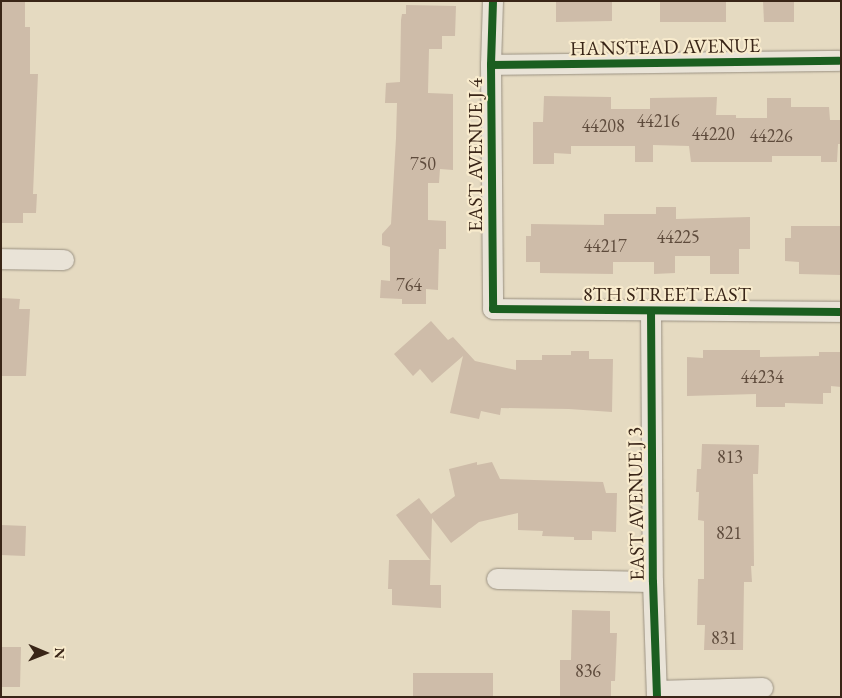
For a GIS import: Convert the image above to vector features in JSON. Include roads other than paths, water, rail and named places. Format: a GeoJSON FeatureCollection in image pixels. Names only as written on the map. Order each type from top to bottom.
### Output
{"type":"FeatureCollection","features":[{"type":"Feature","properties":{"kind":"street","name":"EAST AVENUE J 4"},"geometry":{"type":"LineString","coordinates":[[493,1],[491,66],[493,309]]}},
{"type":"Feature","properties":{"kind":"street","name":"HANSTEAD AVENUE"},"geometry":{"type":"LineString","coordinates":[[491,66],[839,61]]}},
{"type":"Feature","properties":{"kind":"street"},"geometry":{"type":"LineString","coordinates":[[1,259],[64,260]]}},
{"type":"Feature","properties":{"kind":"street","name":"8TH STREET EAST"},"geometry":{"type":"LineString","coordinates":[[493,309],[841,312]]}},
{"type":"Feature","properties":{"kind":"street","name":"EAST AVENUE J 3"},"geometry":{"type":"LineString","coordinates":[[651,310],[653,582],[657,694]]}},
{"type":"Feature","properties":{"kind":"street"},"geometry":{"type":"LineString","coordinates":[[496,579],[653,582]]}},
{"type":"Feature","properties":{"kind":"street"},"geometry":{"type":"LineString","coordinates":[[657,694],[763,688]]}}]}
